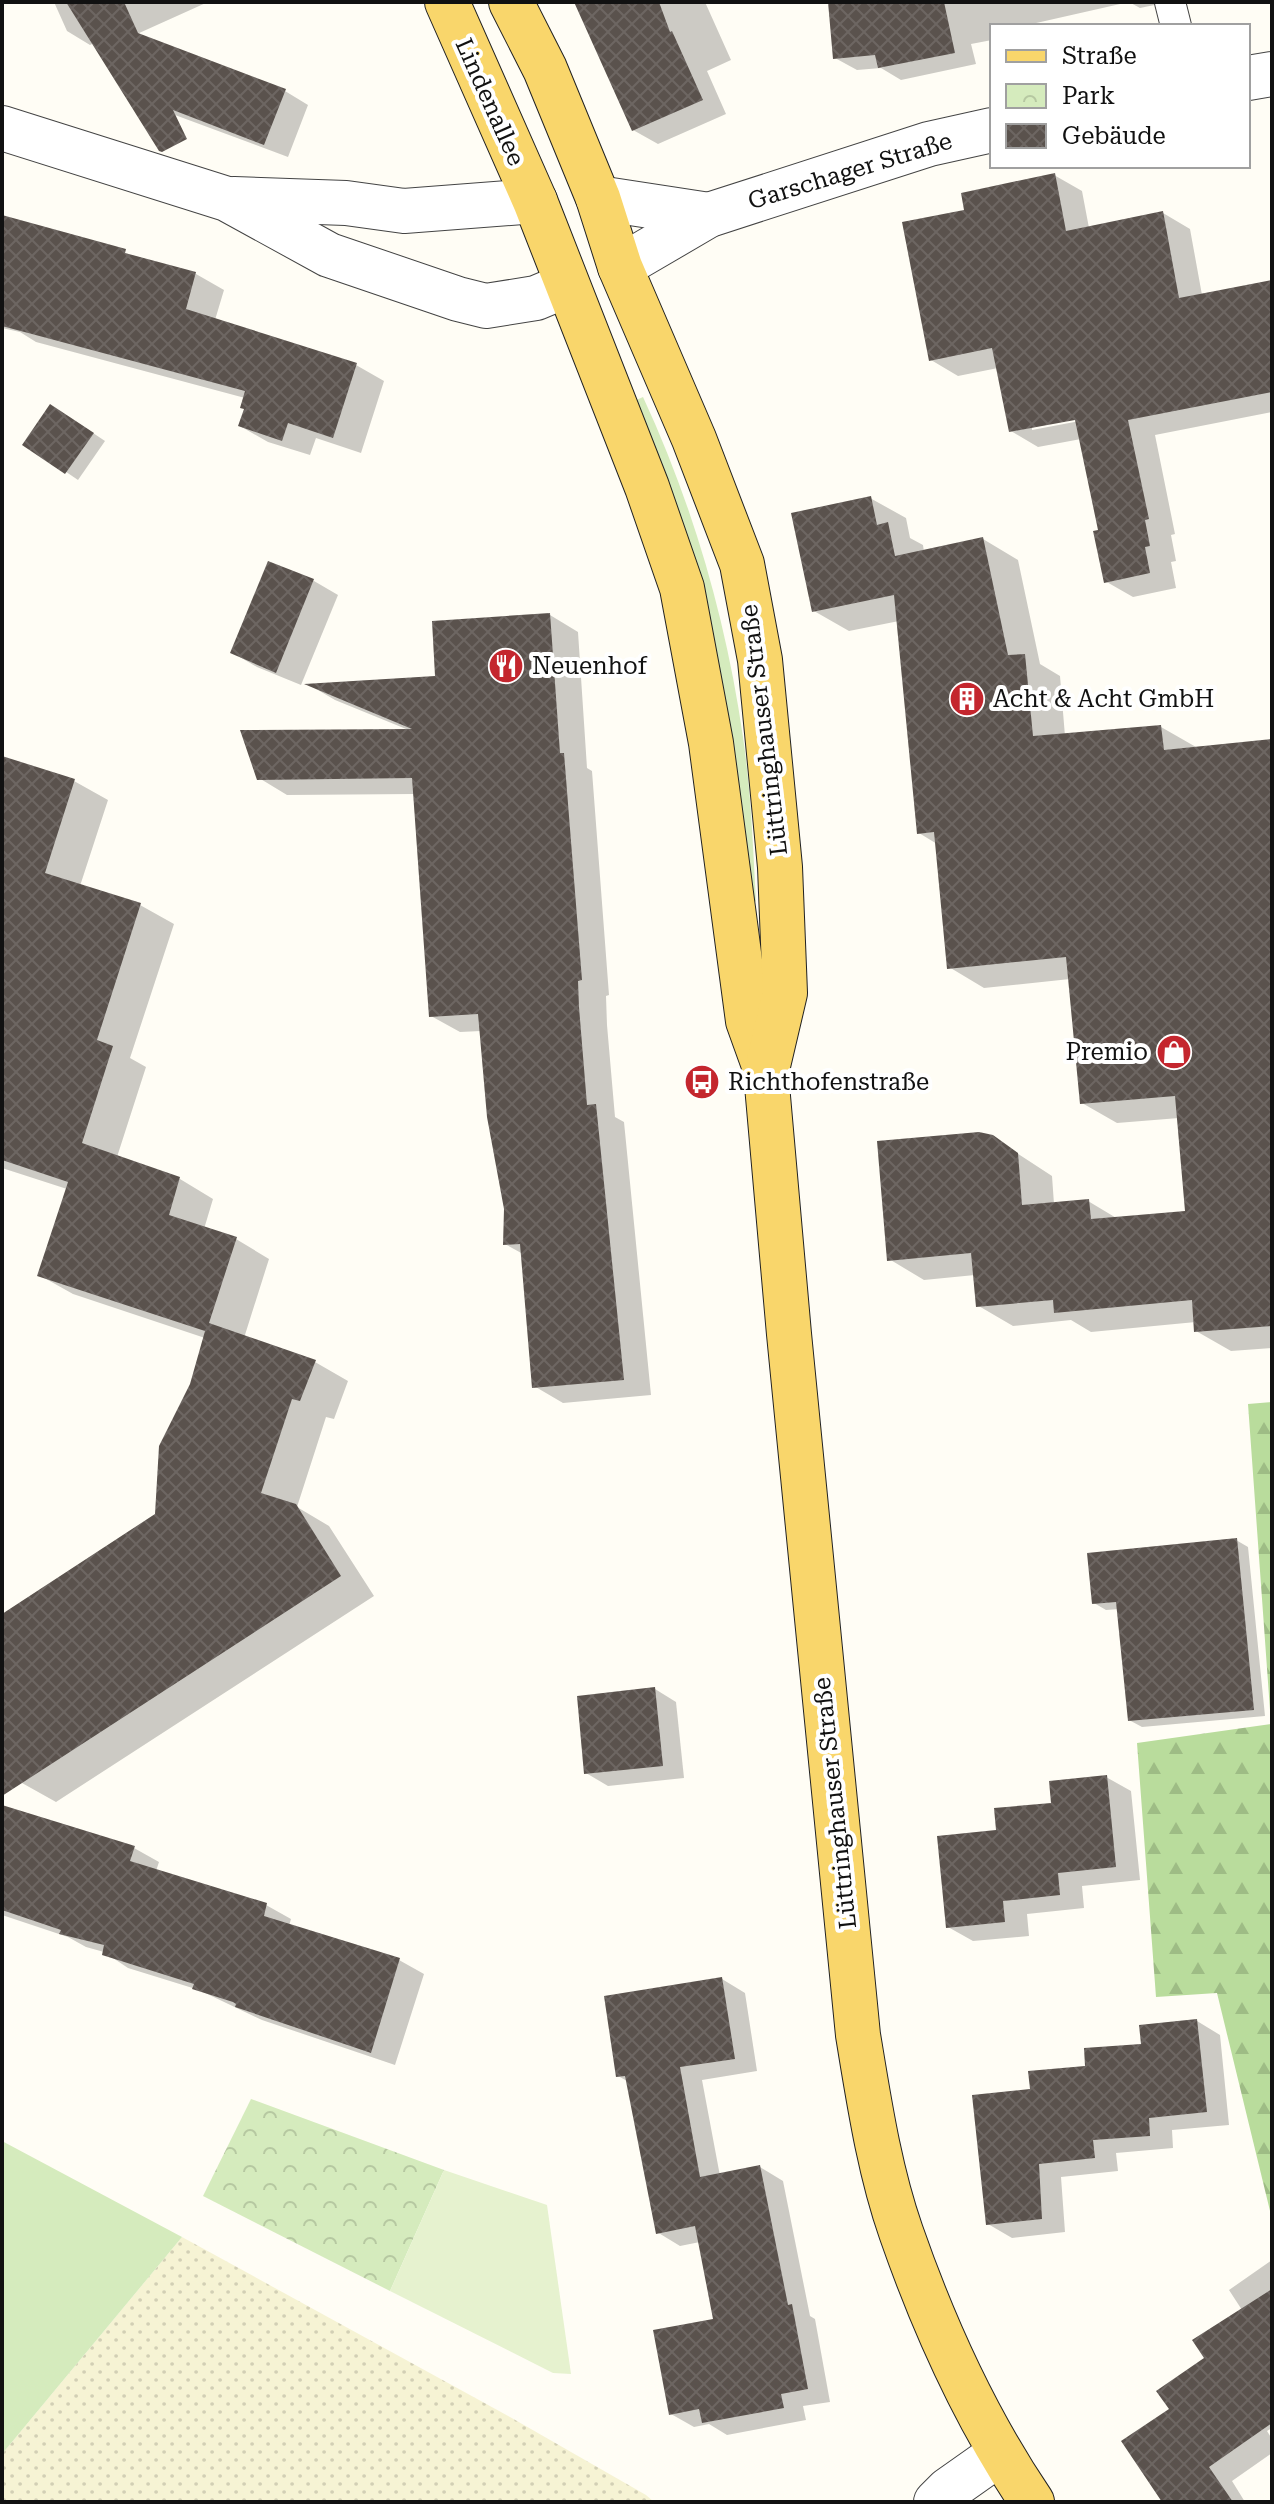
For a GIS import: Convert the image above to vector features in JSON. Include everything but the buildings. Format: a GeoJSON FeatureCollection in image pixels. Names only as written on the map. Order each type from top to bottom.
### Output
{"type":"FeatureCollection","features":[{"type":"Feature","properties":{"kind":"main road","name":"Lindenallee"},"geometry":{"type":"LineString","coordinates":[[447,2],[535,201],[567,285]]}},
{"type":"Feature","properties":{"kind":"main road"},"geometry":{"type":"LineString","coordinates":[[511,2],[545,69],[598,198],[535,201]]}},
{"type":"Feature","properties":{"kind":"main road","name":"Lüttringhauser Straße"},"geometry":{"type":"LineString","coordinates":[[598,198],[620,267],[694,439],[742,564],[760,660],[780,867],[785,993],[766,1071]]}},
{"type":"Feature","properties":{"kind":"main road"},"geometry":{"type":"LineString","coordinates":[[567,285],[620,267]]}},
{"type":"Feature","properties":{"kind":"main road","name":"Lüttringhauser Straße"},"geometry":{"type":"LineString","coordinates":[[567,285],[652,500],[682,588],[711,743],[748,1021],[766,1071],[858,2035],[874,2131],[900,2231],[937,2322],[999,2454],[1032,2502]]}},
{"type":"Feature","properties":{"kind":"street"},"geometry":{"type":"LineString","coordinates":[[1250,78],[1272,74]]}},
{"type":"Feature","properties":{"kind":"street"},"geometry":{"type":"LineString","coordinates":[[2,128],[227,199],[329,255],[458,299],[486,306],[536,298],[567,285]]}},
{"type":"Feature","properties":{"kind":"street","name":"Garschager Straße"},"geometry":{"type":"LineString","coordinates":[[620,267],[709,215],[929,144],[990,130]]}},
{"type":"Feature","properties":{"kind":"street","name":"Garschager Straße"},"geometry":{"type":"LineString","coordinates":[[598,198],[709,215]]}},
{"type":"Feature","properties":{"kind":"street"},"geometry":{"type":"LineString","coordinates":[[227,199],[346,203],[404,211],[535,201]]}},
{"type":"Feature","properties":{"kind":"street"},"geometry":{"type":"LineString","coordinates":[[936,2502],[999,2454]]}},
{"type":"Feature","properties":{"kind":"lane"},"geometry":{"type":"LineString","coordinates":[[1170,2],[1176,24]]}},
{"type":"Feature","properties":{"kind":"shaded area"},"geometry":{"type":"Polygon","coordinates":[[[182,2237],[510,2417],[654,2502],[2,2502],[2,2454],[182,2237]]]}},
{"type":"Feature","properties":{"kind":"green space"},"geometry":{"type":"Polygon","coordinates":[[[643,397],[692,521],[727,649],[748,778],[756,901],[752,905],[632,402],[643,397]]]}},
{"type":"Feature","properties":{"kind":"green space"},"geometry":{"type":"Polygon","coordinates":[[[1272,1402],[1271,2215],[1217,1993],[1156,1997],[1137,1743],[1271,1724],[1248,1404],[1272,1402]]]}},
{"type":"Feature","properties":{"kind":"green space"},"geometry":{"type":"Polygon","coordinates":[[[251,2099],[444,2170],[390,2291],[203,2196],[251,2099]]]}},
{"type":"Feature","properties":{"kind":"green space"},"geometry":{"type":"Polygon","coordinates":[[[2,2141],[182,2237],[2,2454],[2,2141]]]}},
{"type":"Feature","properties":{"kind":"green space"},"geometry":{"type":"Polygon","coordinates":[[[444,2170],[547,2205],[571,2374],[553,2373],[390,2291],[444,2170]]]}},
{"type":"Feature","properties":{"kind":"place","name":"Neuenhof"},"geometry":{"type":"Point","coordinates":[506,666]}},
{"type":"Feature","properties":{"kind":"place","name":"Acht & Acht GmbH"},"geometry":{"type":"Point","coordinates":[967,699]}},
{"type":"Feature","properties":{"kind":"place","name":"Premio"},"geometry":{"type":"Point","coordinates":[1174,1052]}},
{"type":"Feature","properties":{"kind":"place","name":"Richthofenstraße"},"geometry":{"type":"Point","coordinates":[702,1082]}}]}
